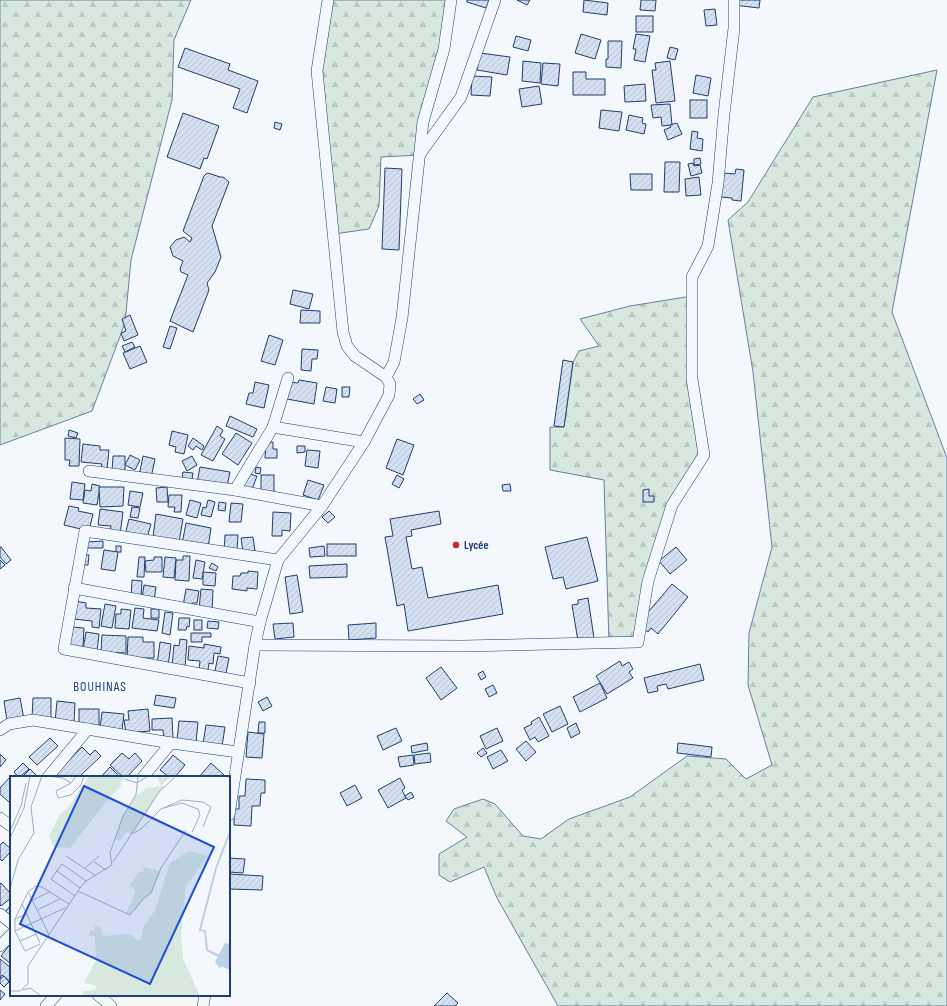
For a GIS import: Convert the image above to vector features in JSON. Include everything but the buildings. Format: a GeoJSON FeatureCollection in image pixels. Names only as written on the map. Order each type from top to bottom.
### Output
{"type":"FeatureCollection","features":[{"type":"Feature","properties":{"kind":"street"},"geometry":{"type":"LineString","coordinates":[[230,803],[232,780],[260,622],[278,560],[322,506],[364,442],[389,395],[390,384],[386,377],[355,356],[347,346],[343,332],[317,71],[328,0]]}},
{"type":"Feature","properties":{"kind":"street"},"geometry":{"type":"LineString","coordinates":[[386,377],[394,362],[402,318],[423,122],[444,49],[451,0]]}},
{"type":"Feature","properties":{"kind":"street"},"geometry":{"type":"LineString","coordinates":[[420,155],[461,97],[495,0]]}},
{"type":"Feature","properties":{"kind":"street"},"geometry":{"type":"LineString","coordinates":[[256,645],[463,646],[638,642],[648,581],[672,505],[704,455],[692,379],[692,277],[708,246],[718,183],[734,28],[734,0]]}},
{"type":"Feature","properties":{"kind":"street"},"geometry":{"type":"LineString","coordinates":[[235,490],[273,427],[288,378]]}},
{"type":"Feature","properties":{"kind":"street"},"geometry":{"type":"LineString","coordinates":[[273,427],[364,442]]}},
{"type":"Feature","properties":{"kind":"street"},"geometry":{"type":"LineString","coordinates":[[89,471],[235,490],[322,506]]}},
{"type":"Feature","properties":{"kind":"street"},"geometry":{"type":"LineString","coordinates":[[250,683],[64,649],[85,531],[278,560]]}},
{"type":"Feature","properties":{"kind":"street"},"geometry":{"type":"LineString","coordinates":[[74,588],[260,622]]}},
{"type":"Feature","properties":{"kind":"street"},"geometry":{"type":"LineString","coordinates":[[0,730],[9,724],[33,720],[171,743],[238,752]]}},
{"type":"Feature","properties":{"kind":"street"},"geometry":{"type":"LineString","coordinates":[[49,776],[88,729]]}},
{"type":"Feature","properties":{"kind":"street"},"geometry":{"type":"LineString","coordinates":[[144,776],[171,743]]}},
{"type":"Feature","properties":{"kind":"street"},"geometry":{"type":"LineString","coordinates":[[0,914],[10,922]]}},
{"type":"Feature","properties":{"kind":"street"},"geometry":{"type":"LineString","coordinates":[[0,946],[10,936]]}},
{"type":"Feature","properties":{"kind":"street"},"geometry":{"type":"LineString","coordinates":[[46,1006],[55,996]]}},
{"type":"Feature","properties":{"kind":"street"},"geometry":{"type":"LineString","coordinates":[[99,996],[111,1006]]}},
{"type":"Feature","properties":{"kind":"street"},"geometry":{"type":"LineString","coordinates":[[203,1006],[205,996]]}},
{"type":"Feature","properties":{"kind":"green space"},"geometry":{"type":"Polygon","coordinates":[[[0,0],[191,0],[174,40],[172,100],[131,260],[125,323],[92,411],[0,445],[0,0]]]}},
{"type":"Feature","properties":{"kind":"green space"},"geometry":{"type":"Polygon","coordinates":[[[328,0],[451,0],[420,155],[381,157],[379,206],[369,229],[334,234],[317,71],[328,0]]]}},
{"type":"Feature","properties":{"kind":"green space"},"geometry":{"type":"Polygon","coordinates":[[[937,70],[892,312],[947,458],[947,1006],[558,1006],[497,898],[484,867],[450,882],[439,875],[439,854],[467,837],[446,821],[454,809],[483,799],[495,804],[523,836],[541,839],[569,819],[630,797],[687,756],[726,759],[746,779],[772,765],[748,685],[749,633],[772,547],[753,372],[728,220],[748,202],[813,97],[937,70]]]}},
{"type":"Feature","properties":{"kind":"green space"},"geometry":{"type":"Polygon","coordinates":[[[692,296],[692,379],[704,455],[672,505],[638,642],[609,643],[604,480],[550,470],[550,427],[564,427],[573,362],[579,351],[599,346],[580,319],[630,306],[692,296]]]}},
{"type":"Feature","properties":{"kind":"place","name":"Lycée"},"geometry":{"type":"Point","coordinates":[456,545]}},
{"type":"Feature","properties":{"kind":"district","name":"BOUHINAS"},"geometry":{"type":"Point","coordinates":[100,686]}}]}
